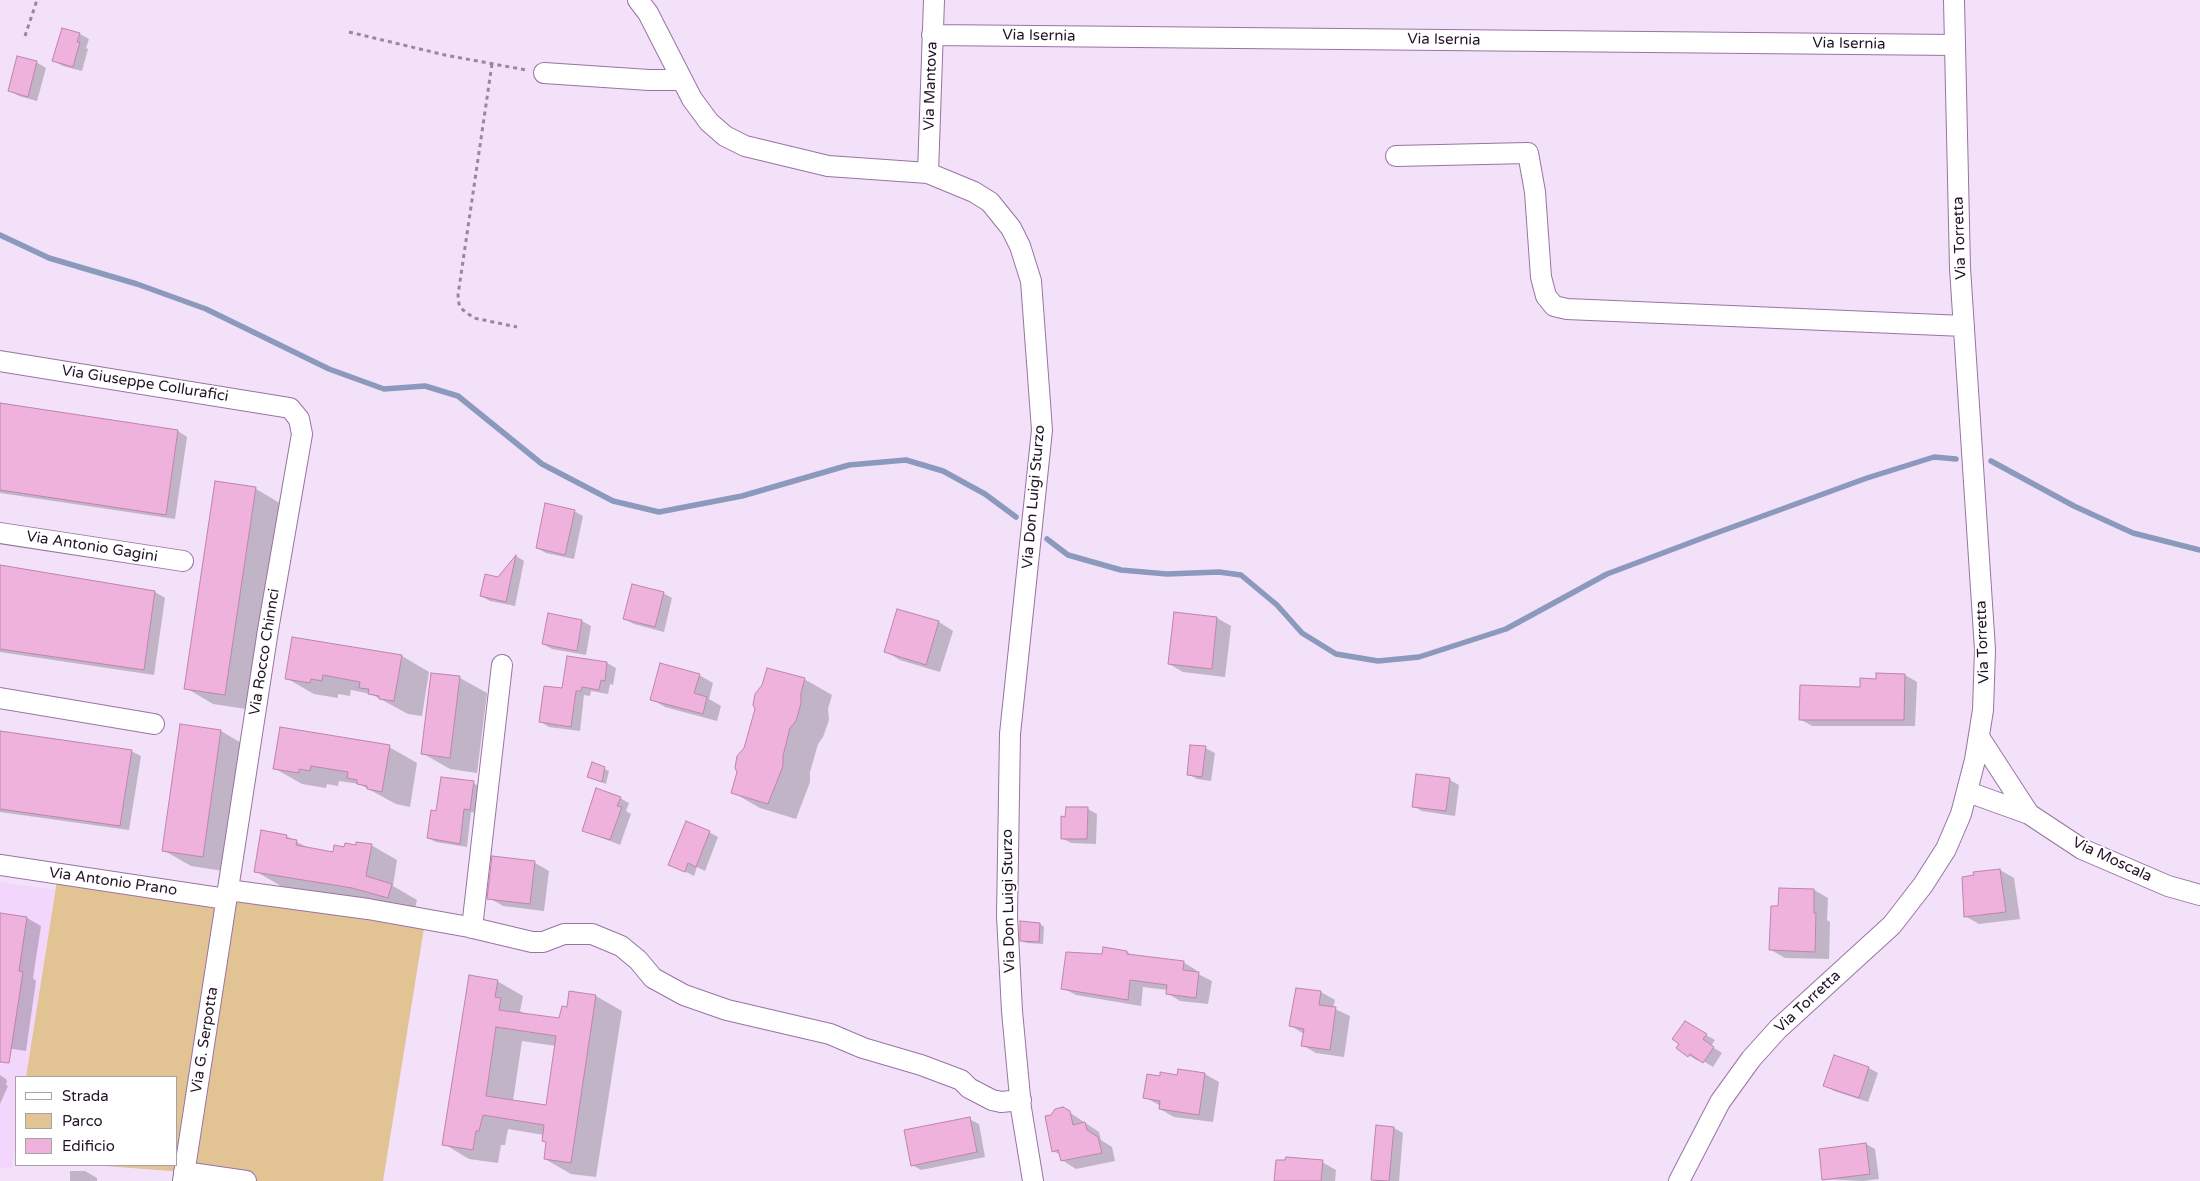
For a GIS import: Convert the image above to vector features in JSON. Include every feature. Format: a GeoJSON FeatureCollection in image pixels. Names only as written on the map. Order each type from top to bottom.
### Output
{"type":"FeatureCollection","features":[{"type":"Feature","properties":{"kind":"street","name":"Via Don Luigi Sturzo"},"geometry":{"type":"LineString","coordinates":[[638,0],[648,13],[692,99],[708,122],[725,136],[745,146],[828,166],[928,173],[974,192],[990,202],[1011,228],[1031,281],[1042,430],[1010,734],[1007,916],[1012,1011],[1021,1100],[1033,1181]]}},
{"type":"Feature","properties":{"kind":"street","name":"Via Mantova"},"geometry":{"type":"LineString","coordinates":[[928,173],[934,0]]}},
{"type":"Feature","properties":{"kind":"street","name":"Via Torretta"},"geometry":{"type":"LineString","coordinates":[[1679,1181],[1720,1102],[1751,1059],[1778,1029],[1892,925],[1923,885],[1946,848],[1961,814],[1968,792],[1984,710],[1985,650],[1960,268],[1954,0]]}},
{"type":"Feature","properties":{"kind":"street","name":"Via Isernia"},"geometry":{"type":"LineString","coordinates":[[932,35],[1955,45]]}},
{"type":"Feature","properties":{"kind":"street"},"geometry":{"type":"LineString","coordinates":[[544,73],[650,80],[682,80]]}},
{"type":"Feature","properties":{"kind":"street"},"geometry":{"type":"LineString","coordinates":[[1396,156],[1528,153],[1535,192],[1541,277],[1546,296],[1554,306],[1567,309],[1964,326]]}},
{"type":"Feature","properties":{"kind":"street","name":"Via Giuseppe Collurafici"},"geometry":{"type":"LineString","coordinates":[[0,361],[290,408]]}},
{"type":"Feature","properties":{"kind":"street","name":"Via Rocco Chinnci"},"geometry":{"type":"LineString","coordinates":[[227,894],[268,630],[302,434],[299,419],[290,408]]}},
{"type":"Feature","properties":{"kind":"street","name":"Via Antonio Gagini"},"geometry":{"type":"LineString","coordinates":[[0,533],[183,561]]}},
{"type":"Feature","properties":{"kind":"street"},"geometry":{"type":"LineString","coordinates":[[472,928],[502,665]]}},
{"type":"Feature","properties":{"kind":"street"},"geometry":{"type":"LineString","coordinates":[[0,698],[154,724]]}},
{"type":"Feature","properties":{"kind":"street"},"geometry":{"type":"LineString","coordinates":[[1979,737],[2029,814]]}},
{"type":"Feature","properties":{"kind":"street"},"geometry":{"type":"LineString","coordinates":[[1968,792],[2029,814]]}},
{"type":"Feature","properties":{"kind":"street","name":"Via Moscala"},"geometry":{"type":"LineString","coordinates":[[2029,814],[2082,849],[2168,886],[2200,895]]}},
{"type":"Feature","properties":{"kind":"street","name":"Via Antonio Prano"},"geometry":{"type":"LineString","coordinates":[[0,865],[227,894],[368,909],[472,928],[532,942],[543,942],[564,934],[592,934],[621,946],[638,960],[653,978],[684,995],[727,1010],[830,1034],[863,1048],[921,1065],[961,1080],[969,1088],[992,1100],[1001,1102],[1021,1100]]}},
{"type":"Feature","properties":{"kind":"street","name":"Via G. Serpotta"},"geometry":{"type":"LineString","coordinates":[[184,1176],[227,894]]}},
{"type":"Feature","properties":{"kind":"street"},"geometry":{"type":"LineString","coordinates":[[184,1176],[246,1181]]}},
{"type":"Feature","properties":{"kind":"path"},"geometry":{"type":"LineString","coordinates":[[24,36],[37,0]]}},
{"type":"Feature","properties":{"kind":"path"},"geometry":{"type":"LineString","coordinates":[[349,32],[492,64],[544,73]]}},
{"type":"Feature","properties":{"kind":"path"},"geometry":{"type":"LineString","coordinates":[[492,64],[459,283],[459,304],[474,318],[517,327]]}},
{"type":"Feature","properties":{"kind":"shaded area"},"geometry":{"type":"Polygon","coordinates":[[[0,882],[55,890],[26,1076],[15,1076],[15,1146],[12,1168],[0,1168],[0,882]]]}},
{"type":"Feature","properties":{"kind":"green space"},"geometry":{"type":"Polygon","coordinates":[[[58,874],[424,928],[383,1181],[183,1181],[184,1172],[105,1166],[178,1166],[178,1076],[26,1076],[58,874]]]}},
{"type":"Feature","properties":{"kind":"building"},"geometry":{"type":"Polygon","coordinates":[[[62,28],[80,33],[77,42],[80,42],[73,67],[52,61],[62,28]]]}},
{"type":"Feature","properties":{"kind":"building"},"geometry":{"type":"Polygon","coordinates":[[[17,56],[37,61],[28,97],[8,91],[17,56]]]}},
{"type":"Feature","properties":{"kind":"building"},"geometry":{"type":"Polygon","coordinates":[[[0,403],[178,430],[166,515],[0,490],[0,403]]]}},
{"type":"Feature","properties":{"kind":"building"},"geometry":{"type":"Polygon","coordinates":[[[215,481],[256,487],[225,695],[184,689],[215,481]]]}},
{"type":"Feature","properties":{"kind":"building"},"geometry":{"type":"Polygon","coordinates":[[[545,503],[575,510],[565,555],[536,548],[545,503]]]}},
{"type":"Feature","properties":{"kind":"building"},"geometry":{"type":"Polygon","coordinates":[[[516,555],[506,602],[480,596],[485,574],[498,577],[516,555]]]}},
{"type":"Feature","properties":{"kind":"building"},"geometry":{"type":"Polygon","coordinates":[[[0,565],[155,591],[144,670],[0,649],[0,565]]]}},
{"type":"Feature","properties":{"kind":"building"},"geometry":{"type":"Polygon","coordinates":[[[632,584],[664,592],[655,627],[623,619],[632,584]]]}},
{"type":"Feature","properties":{"kind":"building"},"geometry":{"type":"Polygon","coordinates":[[[897,609],[939,621],[926,665],[884,652],[897,609]]]}},
{"type":"Feature","properties":{"kind":"building"},"geometry":{"type":"Polygon","coordinates":[[[1174,612],[1217,617],[1212,669],[1168,664],[1174,612]]]}},
{"type":"Feature","properties":{"kind":"building"},"geometry":{"type":"Polygon","coordinates":[[[548,613],[582,620],[577,651],[542,644],[548,613]]]}},
{"type":"Feature","properties":{"kind":"building"},"geometry":{"type":"Polygon","coordinates":[[[292,637],[402,655],[394,701],[379,699],[379,696],[368,694],[369,689],[359,688],[360,682],[323,675],[322,681],[311,679],[310,683],[285,679],[292,637]]]}},
{"type":"Feature","properties":{"kind":"building"},"geometry":{"type":"Polygon","coordinates":[[[567,656],[607,662],[605,681],[601,680],[599,690],[582,687],[581,691],[576,691],[571,727],[539,722],[544,686],[562,688],[567,656]]]}},
{"type":"Feature","properties":{"kind":"building"},"geometry":{"type":"Polygon","coordinates":[[[660,663],[700,674],[694,693],[707,697],[703,714],[650,700],[660,663]]]}},
{"type":"Feature","properties":{"kind":"building"},"geometry":{"type":"Polygon","coordinates":[[[767,668],[805,678],[796,721],[790,728],[783,756],[783,766],[768,804],[731,793],[737,772],[735,768],[737,756],[744,748],[755,709],[753,705],[755,694],[762,685],[767,668]]]}},
{"type":"Feature","properties":{"kind":"building"},"geometry":{"type":"Polygon","coordinates":[[[431,673],[460,676],[450,758],[421,754],[431,673]]]}},
{"type":"Feature","properties":{"kind":"building"},"geometry":{"type":"Polygon","coordinates":[[[1876,673],[1905,674],[1904,720],[1799,720],[1800,685],[1860,687],[1860,678],[1876,679],[1876,673]]]}},
{"type":"Feature","properties":{"kind":"building"},"geometry":{"type":"Polygon","coordinates":[[[180,724],[221,730],[203,857],[162,851],[180,724]]]}},
{"type":"Feature","properties":{"kind":"building"},"geometry":{"type":"Polygon","coordinates":[[[280,727],[390,745],[382,792],[367,789],[367,786],[357,784],[357,780],[347,778],[348,772],[311,766],[310,771],[299,769],[299,773],[273,769],[280,727]]]}},
{"type":"Feature","properties":{"kind":"building"},"geometry":{"type":"Polygon","coordinates":[[[0,731],[132,750],[120,826],[0,809],[0,731]]]}},
{"type":"Feature","properties":{"kind":"building"},"geometry":{"type":"Polygon","coordinates":[[[1190,745],[1206,746],[1202,777],[1187,775],[1190,745]]]}},
{"type":"Feature","properties":{"kind":"building"},"geometry":{"type":"Polygon","coordinates":[[[592,762],[605,767],[602,782],[587,777],[592,762]]]}},
{"type":"Feature","properties":{"kind":"building"},"geometry":{"type":"Polygon","coordinates":[[[1416,774],[1450,778],[1446,811],[1412,807],[1416,774]]]}},
{"type":"Feature","properties":{"kind":"building"},"geometry":{"type":"Polygon","coordinates":[[[441,777],[474,781],[470,810],[464,809],[460,844],[427,838],[431,810],[436,811],[441,777]]]}},
{"type":"Feature","properties":{"kind":"building"},"geometry":{"type":"Polygon","coordinates":[[[596,788],[621,797],[617,806],[622,807],[610,840],[582,831],[596,788]]]}},
{"type":"Feature","properties":{"kind":"building"},"geometry":{"type":"Polygon","coordinates":[[[1066,807],[1088,807],[1087,839],[1061,839],[1061,816],[1065,817],[1066,807]]]}},
{"type":"Feature","properties":{"kind":"building"},"geometry":{"type":"Polygon","coordinates":[[[686,821],[710,831],[696,867],[688,863],[685,872],[668,865],[686,821]]]}},
{"type":"Feature","properties":{"kind":"building"},"geometry":{"type":"Polygon","coordinates":[[[261,830],[287,835],[286,838],[297,840],[296,845],[333,852],[334,845],[344,847],[345,843],[356,845],[356,842],[372,844],[366,876],[392,884],[388,898],[352,888],[254,872],[261,830]]]}},
{"type":"Feature","properties":{"kind":"building"},"geometry":{"type":"Polygon","coordinates":[[[492,856],[535,861],[530,904],[487,899],[492,856]]]}},
{"type":"Feature","properties":{"kind":"building"},"geometry":{"type":"Polygon","coordinates":[[[2000,869],[2006,912],[1964,917],[1962,877],[1974,875],[1973,872],[2000,869]]]}},
{"type":"Feature","properties":{"kind":"building"},"geometry":{"type":"Polygon","coordinates":[[[1779,888],[1814,889],[1814,913],[1816,913],[1815,952],[1769,950],[1771,906],[1778,906],[1779,888]]]}},
{"type":"Feature","properties":{"kind":"building"},"geometry":{"type":"Polygon","coordinates":[[[0,913],[27,917],[19,971],[23,972],[9,1063],[0,1062],[0,913]]]}},
{"type":"Feature","properties":{"kind":"building"},"geometry":{"type":"Polygon","coordinates":[[[1020,921],[1040,923],[1039,942],[1020,941],[1020,921]]]}},
{"type":"Feature","properties":{"kind":"building"},"geometry":{"type":"Polygon","coordinates":[[[1103,947],[1127,951],[1127,954],[1184,961],[1183,970],[1199,972],[1196,998],[1166,994],[1167,985],[1130,980],[1128,1000],[1061,989],[1066,952],[1102,954],[1103,947]]]}},
{"type":"Feature","properties":{"kind":"building"},"geometry":{"type":"Polygon","coordinates":[[[469,975],[498,980],[495,997],[501,998],[499,1010],[559,1018],[562,1006],[567,1007],[569,991],[596,995],[571,1163],[544,1159],[546,1142],[542,1141],[544,1125],[483,1115],[479,1131],[476,1131],[473,1150],[442,1145],[469,975]],[[496,1027],[486,1096],[546,1105],[556,1036],[496,1027]]]}},
{"type":"Feature","properties":{"kind":"building"},"geometry":{"type":"Polygon","coordinates":[[[1296,988],[1321,991],[1319,1005],[1336,1007],[1330,1050],[1301,1046],[1304,1029],[1289,1026],[1296,988]]]}},
{"type":"Feature","properties":{"kind":"building"},"geometry":{"type":"Polygon","coordinates":[[[1685,1021],[1707,1034],[1703,1039],[1714,1047],[1703,1063],[1690,1054],[1688,1057],[1676,1048],[1679,1044],[1672,1039],[1685,1021]]]}},
{"type":"Feature","properties":{"kind":"building"},"geometry":{"type":"Polygon","coordinates":[[[1834,1055],[1869,1067],[1859,1098],[1823,1086],[1834,1055]]]}},
{"type":"Feature","properties":{"kind":"building"},"geometry":{"type":"Polygon","coordinates":[[[1178,1069],[1205,1073],[1199,1115],[1159,1109],[1160,1101],[1143,1098],[1147,1074],[1160,1076],[1160,1072],[1177,1075],[1178,1069]]]}},
{"type":"Feature","properties":{"kind":"building"},"geometry":{"type":"Polygon","coordinates":[[[1063,1107],[1070,1111],[1073,1125],[1085,1122],[1087,1130],[1098,1137],[1102,1153],[1061,1161],[1058,1150],[1052,1152],[1045,1116],[1051,1115],[1055,1109],[1063,1107]]]}},
{"type":"Feature","properties":{"kind":"building"},"geometry":{"type":"Polygon","coordinates":[[[970,1117],[977,1152],[911,1166],[904,1130],[970,1117]]]}},
{"type":"Feature","properties":{"kind":"building"},"geometry":{"type":"Polygon","coordinates":[[[1376,1125],[1394,1127],[1389,1181],[1371,1180],[1376,1125]]]}},
{"type":"Feature","properties":{"kind":"building"},"geometry":{"type":"Polygon","coordinates":[[[1866,1143],[1870,1174],[1822,1180],[1819,1149],[1866,1143]]]}},
{"type":"Feature","properties":{"kind":"building"},"geometry":{"type":"Polygon","coordinates":[[[1286,1157],[1323,1160],[1321,1181],[1274,1181],[1276,1160],[1285,1160],[1286,1157]]]}},
{"type":"Feature","properties":{"kind":"waterway"},"geometry":{"type":"LineString","coordinates":[[0,235],[49,258],[137,284],[206,309],[329,369],[384,389],[425,386],[458,396],[542,464],[613,501],[659,512],[742,496],[849,465],[906,460],[943,471],[985,494],[1016,517]]}},
{"type":"Feature","properties":{"kind":"waterway"},"geometry":{"type":"LineString","coordinates":[[1047,539],[1068,555],[1121,570],[1167,574],[1219,572],[1241,575],[1277,605],[1302,633],[1336,654],[1378,661],[1419,657],[1506,629],[1607,574],[1867,478],[1934,457],[1956,459]]}},
{"type":"Feature","properties":{"kind":"waterway"},"geometry":{"type":"LineString","coordinates":[[1991,461],[2074,506],[2133,533],[2200,550]]}}]}
